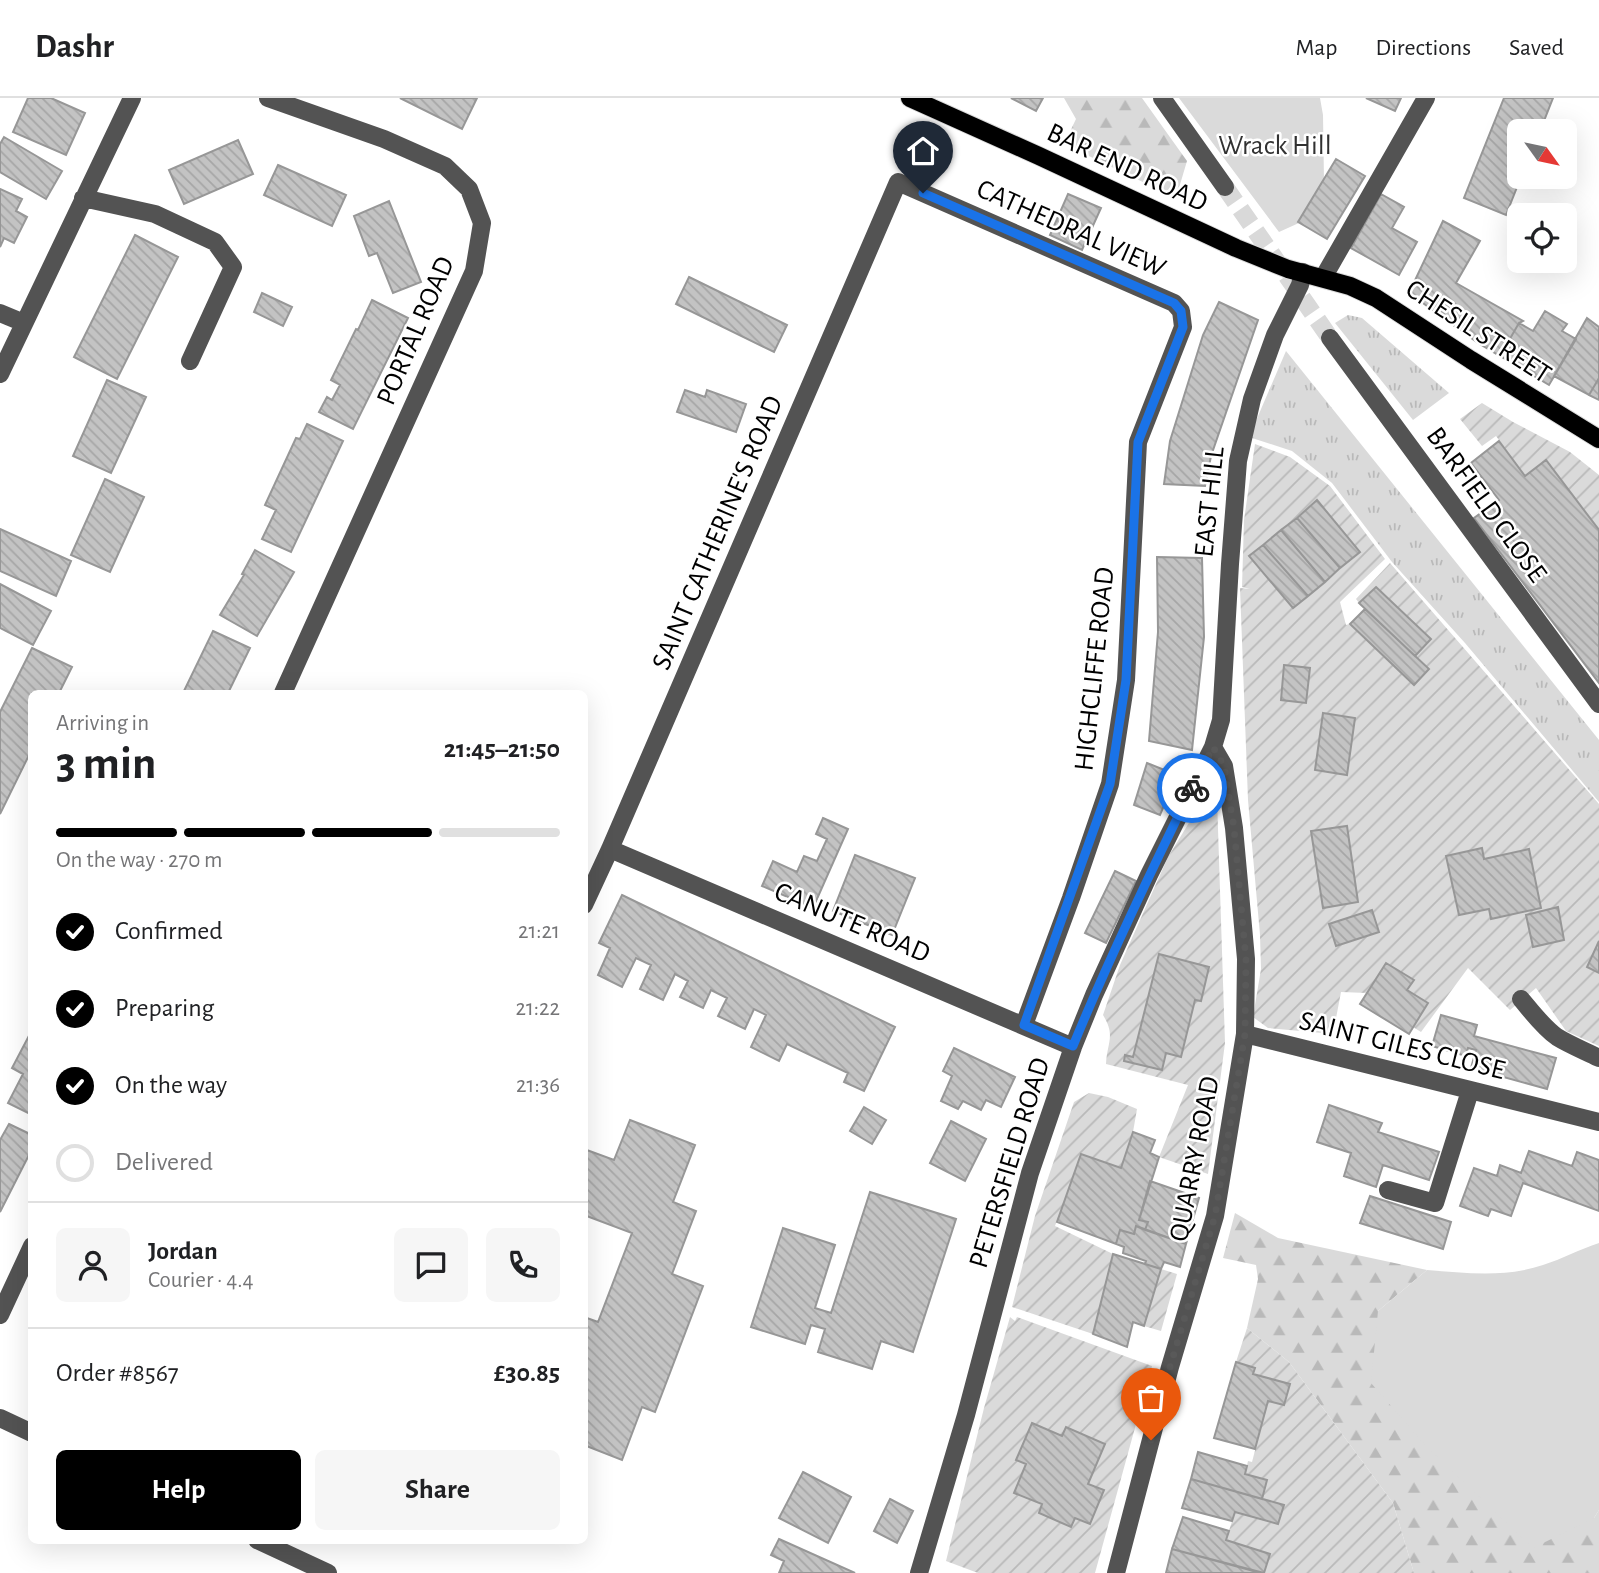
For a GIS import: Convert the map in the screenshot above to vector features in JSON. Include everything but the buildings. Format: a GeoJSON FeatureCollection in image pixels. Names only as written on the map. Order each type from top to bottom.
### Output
{"type":"FeatureCollection","features":[{"type":"Feature","properties":{"kind":"main road","name":"BAR END ROAD"},"geometry":{"type":"LineString","coordinates":[[910,98],[1236,248],[1269,262],[1323,278]]}},
{"type":"Feature","properties":{"kind":"main road","name":"CHESIL STREET"},"geometry":{"type":"LineString","coordinates":[[1323,278],[1376,298],[1599,439]]}},
{"type":"Feature","properties":{"kind":"street"},"geometry":{"type":"LineString","coordinates":[[0,374],[131,98]]}},
{"type":"Feature","properties":{"kind":"street","name":"PORTAL ROAD"},"geometry":{"type":"LineString","coordinates":[[268,98],[384,139],[445,166],[469,189],[482,223],[474,271],[283,690]]}},
{"type":"Feature","properties":{"kind":"street"},"geometry":{"type":"LineString","coordinates":[[1162,98],[1225,187]]}},
{"type":"Feature","properties":{"kind":"street"},"geometry":{"type":"LineString","coordinates":[[1323,278],[1426,98]]}},
{"type":"Feature","properties":{"kind":"street","name":"CATHEDRAL VIEW"},"geometry":{"type":"LineString","coordinates":[[898,182],[1174,303],[1181,311]]}},
{"type":"Feature","properties":{"kind":"street","name":"SAINT CATHERINE'S ROAD"},"geometry":{"type":"LineString","coordinates":[[588,896],[898,182]]}},
{"type":"Feature","properties":{"kind":"street"},"geometry":{"type":"LineString","coordinates":[[83,198],[167,219],[215,242],[233,267],[190,361]]}},
{"type":"Feature","properties":{"kind":"street","name":"EAST HILL"},"geometry":{"type":"LineString","coordinates":[[1213,747],[1221,720],[1238,461],[1252,399],[1275,335],[1300,285],[1303,272]]}},
{"type":"Feature","properties":{"kind":"street","name":"HIGHCLIFFE ROAD"},"geometry":{"type":"LineString","coordinates":[[1024,1025],[1110,784],[1126,680],[1138,442],[1183,327],[1181,311]]}},
{"type":"Feature","properties":{"kind":"street"},"geometry":{"type":"LineString","coordinates":[[0,313],[24,323]]}},
{"type":"Feature","properties":{"kind":"street","name":"BARFIELD CLOSE"},"geometry":{"type":"LineString","coordinates":[[1330,338],[1599,704]]}},
{"type":"Feature","properties":{"kind":"street","name":"QUARRY ROAD"},"geometry":{"type":"LineString","coordinates":[[1116,1573],[1170,1367],[1215,1216],[1245,1034],[1246,960],[1234,828],[1224,766],[1213,747]]}},
{"type":"Feature","properties":{"kind":"street","name":"PETERSFIELD ROAD"},"geometry":{"type":"LineString","coordinates":[[919,1573],[966,1415],[1030,1173],[1073,1046],[1149,875],[1213,747]]}},
{"type":"Feature","properties":{"kind":"street","name":"CANUTE ROAD"},"geometry":{"type":"LineString","coordinates":[[610,849],[1073,1046]]}},
{"type":"Feature","properties":{"kind":"street"},"geometry":{"type":"LineString","coordinates":[[1521,999],[1555,1035],[1599,1058]]}},
{"type":"Feature","properties":{"kind":"street","name":"SAINT GILES CLOSE"},"geometry":{"type":"LineString","coordinates":[[1245,1034],[1599,1122]]}},
{"type":"Feature","properties":{"kind":"street"},"geometry":{"type":"LineString","coordinates":[[1388,1190],[1435,1203],[1470,1091]]}},
{"type":"Feature","properties":{"kind":"street"},"geometry":{"type":"LineString","coordinates":[[0,1315],[28,1255]]}},
{"type":"Feature","properties":{"kind":"street"},"geometry":{"type":"LineString","coordinates":[[0,1418],[28,1431]]}},
{"type":"Feature","properties":{"kind":"street"},"geometry":{"type":"LineString","coordinates":[[286,1546],[328,1573]]}},
{"type":"Feature","properties":{"kind":"green space"},"geometry":{"type":"Polygon","coordinates":[[[1064,98],[1142,98],[1187,161],[1176,198],[1064,144],[1076,119],[1064,98]]]}},
{"type":"Feature","properties":{"kind":"green space","name":"Wrack Hill"},"geometry":{"type":"Polygon","coordinates":[[[1179,98],[1320,98],[1323,115],[1324,182],[1310,218],[1279,232],[1179,98]]]}},
{"type":"Feature","properties":{"kind":"green space"},"geometry":{"type":"Polygon","coordinates":[[[1348,315],[1362,318],[1449,393],[1413,420],[1335,323],[1348,315]]]}},
{"type":"Feature","properties":{"kind":"green space"},"geometry":{"type":"Polygon","coordinates":[[[1286,351],[1599,740],[1599,802],[1465,643],[1392,562],[1332,483],[1292,451],[1249,437],[1286,351]]]}},
{"type":"Feature","properties":{"kind":"green space"},"geometry":{"type":"Polygon","coordinates":[[[1482,403],[1570,452],[1599,475],[1599,530],[1525,476],[1496,436],[1482,446],[1460,419],[1482,403]]]}},
{"type":"Feature","properties":{"kind":"green space"},"geometry":{"type":"Polygon","coordinates":[[[1255,444],[1290,457],[1330,486],[1385,559],[1340,602],[1346,625],[1350,624],[1414,685],[1428,670],[1415,656],[1430,639],[1376,587],[1359,603],[1356,599],[1390,563],[1599,804],[1599,1046],[1566,1031],[1536,988],[1510,1010],[1468,968],[1421,1032],[1413,1027],[1427,1003],[1407,990],[1414,980],[1386,963],[1367,993],[1341,992],[1333,1034],[1268,1028],[1253,1017],[1261,969],[1248,800],[1240,588],[1250,589],[1242,587],[1244,520],[1255,444]],[[1317,501],[1250,556],[1293,608],[1359,552],[1317,501]]]}},
{"type":"Feature","properties":{"kind":"green space"},"geometry":{"type":"Polygon","coordinates":[[[1211,792],[1217,798],[1225,1043],[1208,1174],[1159,1157],[1188,1085],[1106,1064],[1110,1034],[1103,1015],[1120,965],[1168,857],[1206,795],[1211,792]]]}},
{"type":"Feature","properties":{"kind":"green space"},"geometry":{"type":"Polygon","coordinates":[[[1089,1093],[1108,1097],[1137,1109],[1133,1132],[1121,1168],[1081,1154],[1055,1226],[1113,1254],[1093,1334],[1012,1307],[1035,1216],[1074,1102],[1089,1093]]]}},
{"type":"Feature","properties":{"kind":"green space"},"geometry":{"type":"Polygon","coordinates":[[[1235,1213],[1278,1238],[1427,1270],[1378,1311],[1594,1518],[1599,1510],[1599,1573],[1414,1573],[1393,1503],[1289,1362],[1247,1328],[1258,1279],[1256,1265],[1223,1258],[1235,1213]]]}},
{"type":"Feature","properties":{"kind":"green space"},"geometry":{"type":"Polygon","coordinates":[[[1599,1243],[1599,1510],[1594,1518],[1533,1548],[1426,1446],[1371,1383],[1378,1311],[1427,1270],[1485,1274],[1514,1272],[1543,1265],[1599,1243]]]}},
{"type":"Feature","properties":{"kind":"green space"},"geometry":{"type":"Polygon","coordinates":[[[1161,1269],[1177,1274],[1161,1331],[1144,1326],[1161,1269]]]}},
{"type":"Feature","properties":{"kind":"green space"},"geometry":{"type":"Polygon","coordinates":[[[1010,1317],[1015,1321],[1017,1317],[1152,1366],[1095,1573],[978,1573],[946,1561],[1010,1317]]]}},
{"type":"Feature","properties":{"kind":"green space"},"geometry":{"type":"Polygon","coordinates":[[[1247,1328],[1289,1362],[1393,1503],[1414,1573],[1264,1573],[1270,1554],[1226,1540],[1235,1512],[1278,1524],[1284,1505],[1262,1499],[1245,1474],[1248,1461],[1252,1462],[1268,1401],[1290,1384],[1253,1374],[1255,1368],[1236,1362],[1247,1328]]]}},
{"type":"Feature","properties":{"kind":"tunnel"},"geometry":{"type":"LineString","coordinates":[[1225,187],[1330,338]]}},
{"type":"Feature","properties":{"kind":"way so far"},"geometry":{"type":"LineString","coordinates":[[1151,1440],[1215,1216],[1245,1034],[1246,960],[1234,828],[1224,766],[1213,747],[1192,788]]}},
{"type":"Feature","properties":{"kind":"route"},"geometry":{"type":"LineString","coordinates":[[923,193],[1174,303],[1181,311],[1183,327],[1138,442],[1126,680],[1110,784],[1024,1025],[1073,1046],[1149,875],[1192,788]]}}]}
